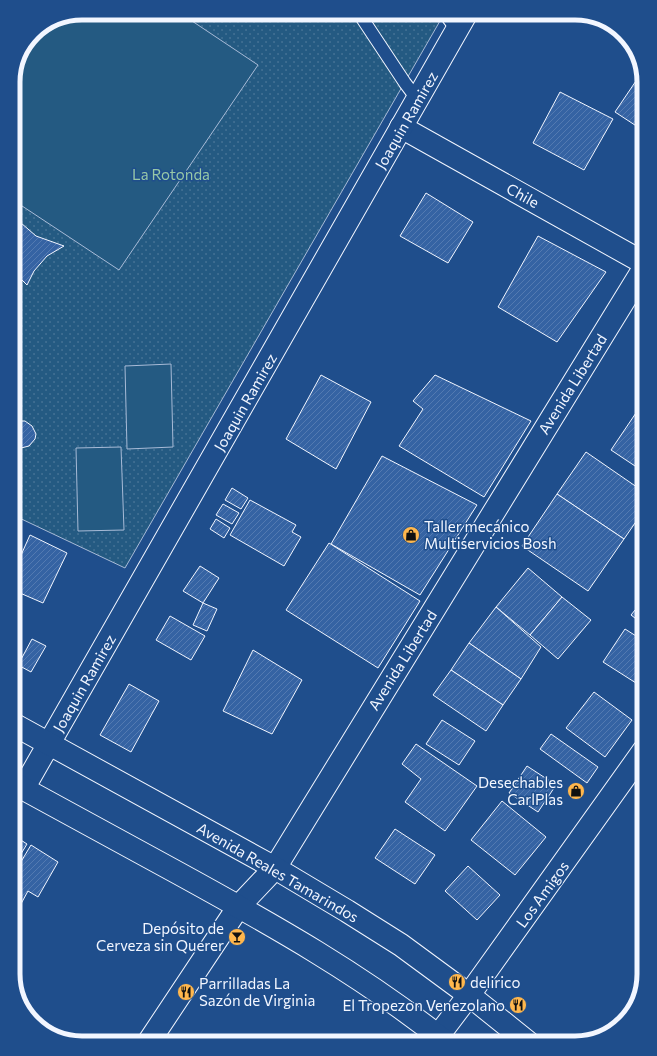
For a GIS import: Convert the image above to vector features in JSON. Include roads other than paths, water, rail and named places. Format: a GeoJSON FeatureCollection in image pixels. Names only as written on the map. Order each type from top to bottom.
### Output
{"type":"FeatureCollection","features":[{"type":"Feature","properties":{"kind":"street","name":"Joaquin Ramirez"},"geometry":{"type":"LineString","coordinates":[[20,783],[50,744],[401,128],[456,20]]}},
{"type":"Feature","properties":{"kind":"street","name":"Chile"},"geometry":{"type":"LineString","coordinates":[[401,128],[637,259]]}},
{"type":"Feature","properties":{"kind":"street","name":"Avenida Libertad"},"geometry":{"type":"LineString","coordinates":[[153,1036],[239,906],[275,868],[637,279]]}},
{"type":"Feature","properties":{"kind":"street","name":"Avenida Reales Tamarindos"},"geometry":{"type":"LineString","coordinates":[[20,728],[275,868],[347,910],[401,945],[469,995],[520,1036]]}},
{"type":"Feature","properties":{"kind":"street","name":"Los Amigos"},"geometry":{"type":"LineString","coordinates":[[445,1036],[469,995],[637,760]]}},
{"type":"Feature","properties":{"kind":"street"},"geometry":{"type":"LineString","coordinates":[[20,787],[239,906],[333,962],[385,997],[438,1036]]}},
{"type":"Feature","properties":{"kind":"lane"},"geometry":{"type":"LineString","coordinates":[[363,20],[417,99]]}},
{"type":"Feature","properties":{"kind":"place","name":"Taller mecánico Multiservicios Bosh"},"geometry":{"type":"Point","coordinates":[411,535]}},
{"type":"Feature","properties":{"kind":"place","name":"Desechables CarlPlas"},"geometry":{"type":"Point","coordinates":[576,791]}},
{"type":"Feature","properties":{"kind":"place","name":"Depósito de Cerveza sin Querer"},"geometry":{"type":"Point","coordinates":[237,937]}},
{"type":"Feature","properties":{"kind":"place","name":"delirico"},"geometry":{"type":"Point","coordinates":[457,982]}},
{"type":"Feature","properties":{"kind":"place","name":"Parrilladas La Sazón de Virginia"},"geometry":{"type":"Point","coordinates":[186,992]}},
{"type":"Feature","properties":{"kind":"place","name":"El Tropezon Venezolano"},"geometry":{"type":"Point","coordinates":[518,1005]}},
{"type":"Feature","properties":{"kind":"park label","name":"La Rotonda"},"geometry":{"type":"Point","coordinates":[171,174]}}]}
